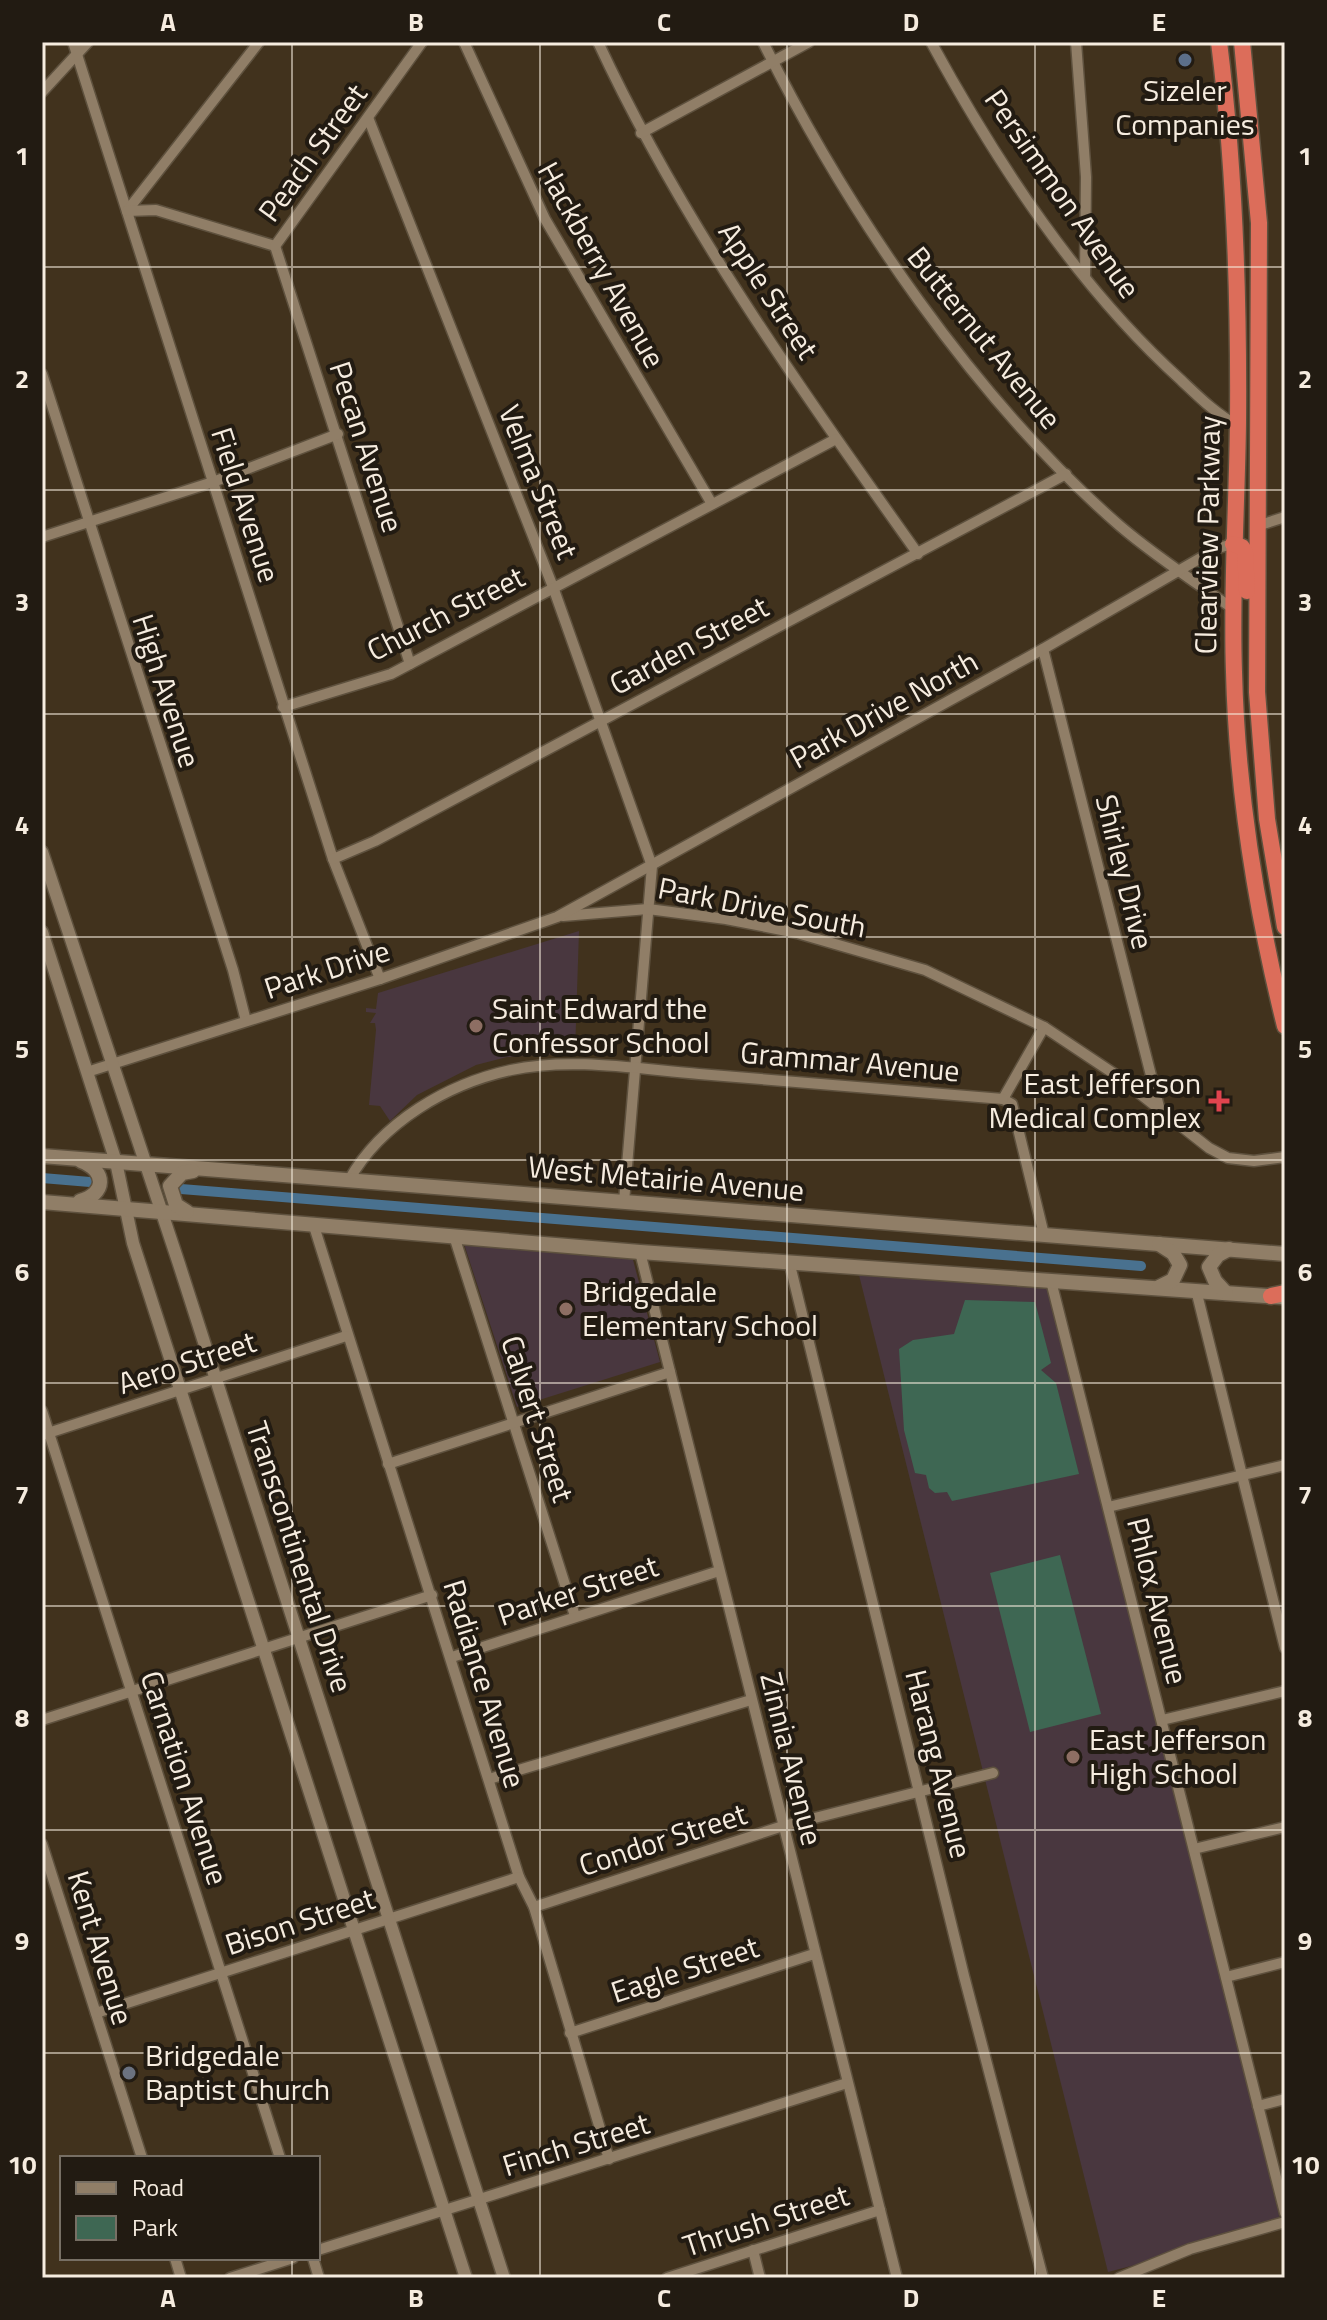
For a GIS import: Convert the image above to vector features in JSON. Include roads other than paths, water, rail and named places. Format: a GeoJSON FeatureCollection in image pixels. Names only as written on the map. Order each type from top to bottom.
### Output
{"type":"FeatureCollection","features":[{"type":"Feature","properties":{"kind":"highway","name":"Clearview Parkway"},"geometry":{"type":"LineString","coordinates":[[1219,42],[1237,254],[1238,426],[1232,608],[1238,748],[1247,837],[1285,1026]]}},
{"type":"Feature","properties":{"kind":"highway","name":"Clearview Parkway"},"geometry":{"type":"LineString","coordinates":[[1242,42],[1259,223],[1261,432],[1256,617],[1261,748],[1285,927]]}},
{"type":"Feature","properties":{"kind":"highway"},"geometry":{"type":"LineString","coordinates":[[1237,445],[1245,484],[1245,523],[1257,526]]}},
{"type":"Feature","properties":{"kind":"highway"},"geometry":{"type":"LineString","coordinates":[[1233,544],[1242,547],[1245,552],[1245,585],[1256,617]]}},
{"type":"Feature","properties":{"kind":"main road","name":"West Metairie Avenue"},"geometry":{"type":"LineString","coordinates":[[42,1156],[1285,1254]]}},
{"type":"Feature","properties":{"kind":"main road"},"geometry":{"type":"LineString","coordinates":[[72,1204],[92,1198],[99,1191],[101,1179],[97,1169],[75,1158]]}},
{"type":"Feature","properties":{"kind":"main road"},"geometry":{"type":"LineString","coordinates":[[190,1213],[176,1205],[170,1186],[182,1173],[206,1169]]}},
{"type":"Feature","properties":{"kind":"main road"},"geometry":{"type":"LineString","coordinates":[[42,1202],[640,1252],[1280,1295]]}},
{"type":"Feature","properties":{"kind":"main road"},"geometry":{"type":"LineString","coordinates":[[1158,1243],[1173,1253],[1180,1265],[1173,1280],[1159,1287]]}},
{"type":"Feature","properties":{"kind":"main road"},"geometry":{"type":"LineString","coordinates":[[1226,1293],[1209,1267],[1218,1255],[1230,1249]]}},
{"type":"Feature","properties":{"kind":"street","name":"Field Avenue"},"geometry":{"type":"LineString","coordinates":[[73,42],[283,707],[333,859],[380,979]]}},
{"type":"Feature","properties":{"kind":"street"},"geometry":{"type":"LineString","coordinates":[[42,92],[88,42]]}},
{"type":"Feature","properties":{"kind":"street"},"geometry":{"type":"LineString","coordinates":[[127,211],[259,42]]}},
{"type":"Feature","properties":{"kind":"street","name":"Peach Street"},"geometry":{"type":"LineString","coordinates":[[127,211],[156,210],[275,246],[369,120],[422,42]]}},
{"type":"Feature","properties":{"kind":"street","name":"Hackberry Avenue"},"geometry":{"type":"LineString","coordinates":[[464,42],[545,219],[712,504]]}},
{"type":"Feature","properties":{"kind":"street","name":"Apple Street"},"geometry":{"type":"LineString","coordinates":[[598,42],[641,133],[730,282],[918,554]]}},
{"type":"Feature","properties":{"kind":"street","name":"Butternut Avenue"},"geometry":{"type":"LineString","coordinates":[[763,42],[888,255],[1000,406],[1120,527],[1232,608]]}},
{"type":"Feature","properties":{"kind":"street"},"geometry":{"type":"LineString","coordinates":[[641,133],[809,42]]}},
{"type":"Feature","properties":{"kind":"street","name":"Persimmon Avenue"},"geometry":{"type":"LineString","coordinates":[[931,42],[984,133],[1085,276],[1146,349],[1222,417],[1238,426]]}},
{"type":"Feature","properties":{"kind":"street"},"geometry":{"type":"LineString","coordinates":[[1076,42],[1086,177],[1085,276]]}},
{"type":"Feature","properties":{"kind":"street","name":"Velma Street"},"geometry":{"type":"LineString","coordinates":[[369,120],[603,718],[652,866]]}},
{"type":"Feature","properties":{"kind":"street","name":"Pecan Avenue"},"geometry":{"type":"LineString","coordinates":[[275,246],[410,664]]}},
{"type":"Feature","properties":{"kind":"street","name":"High Avenue"},"geometry":{"type":"LineString","coordinates":[[42,374],[71,456],[88,523],[233,970],[246,1021]]}},
{"type":"Feature","properties":{"kind":"street"},"geometry":{"type":"LineString","coordinates":[[42,537],[213,482],[338,434]]}},
{"type":"Feature","properties":{"kind":"street","name":"Church Street"},"geometry":{"type":"LineString","coordinates":[[283,707],[391,674],[836,439]]}},
{"type":"Feature","properties":{"kind":"street","name":"Garden Street"},"geometry":{"type":"LineString","coordinates":[[333,859],[375,841],[1066,474]]}},
{"type":"Feature","properties":{"kind":"street"},"geometry":{"type":"LineString","coordinates":[[1257,526],[1285,517]]}},
{"type":"Feature","properties":{"kind":"street","name":"Park Drive North"},"geometry":{"type":"LineString","coordinates":[[557,917],[1043,649],[1178,570],[1218,548],[1233,544]]}},
{"type":"Feature","properties":{"kind":"street","name":"Shirley Drive"},"geometry":{"type":"LineString","coordinates":[[1043,649],[1159,1107]]}},
{"type":"Feature","properties":{"kind":"street","name":"Transcontinental Drive"},"geometry":{"type":"LineString","coordinates":[[42,852],[110,1065],[161,1210],[504,2278]]}},
{"type":"Feature","properties":{"kind":"street"},"geometry":{"type":"LineString","coordinates":[[624,1202],[652,866]]}},
{"type":"Feature","properties":{"kind":"street","name":"Park Drive South"},"geometry":{"type":"LineString","coordinates":[[557,917],[648,909],[783,930],[871,953],[981,994],[1044,1027],[1159,1107],[1209,1148],[1228,1158],[1254,1161],[1285,1157]]}},
{"type":"Feature","properties":{"kind":"street","name":"Park Drive"},"geometry":{"type":"LineString","coordinates":[[87,1072],[380,979],[557,917]]}},
{"type":"Feature","properties":{"kind":"street","name":"Transcontinental Drive"},"geometry":{"type":"LineString","coordinates":[[42,932],[116,1162],[133,1243],[466,2278]]}},
{"type":"Feature","properties":{"kind":"street"},"geometry":{"type":"LineString","coordinates":[[1044,1027],[1003,1099],[1012,1104],[1044,1235]]}},
{"type":"Feature","properties":{"kind":"street","name":"Grammar Avenue"},"geometry":{"type":"LineString","coordinates":[[349,1180],[361,1158],[387,1133],[446,1092],[514,1069],[549,1065],[634,1069],[1003,1099]]}},
{"type":"Feature","properties":{"kind":"street","name":"Radiance Avenue"},"geometry":{"type":"LineString","coordinates":[[313,1223],[346,1336],[452,1657],[519,1877],[534,1907],[609,2159]]}},
{"type":"Feature","properties":{"kind":"street","name":"Calvert Street"},"geometry":{"type":"LineString","coordinates":[[454,1236],[575,1616]]}},
{"type":"Feature","properties":{"kind":"street","name":"Zinnia Avenue"},"geometry":{"type":"LineString","coordinates":[[640,1252],[897,2278]]}},
{"type":"Feature","properties":{"kind":"street","name":"Harang Avenue"},"geometry":{"type":"LineString","coordinates":[[789,1261],[967,1992],[1043,2278]]}},
{"type":"Feature","properties":{"kind":"street","name":"Phlox Avenue"},"geometry":{"type":"LineString","coordinates":[[1051,1281],[1285,2213]]}},
{"type":"Feature","properties":{"kind":"street"},"geometry":{"type":"LineString","coordinates":[[1196,1290],[1285,1648]]}},
{"type":"Feature","properties":{"kind":"street","name":"Aero Street"},"geometry":{"type":"LineString","coordinates":[[45,1434],[346,1336]]}},
{"type":"Feature","properties":{"kind":"street"},"geometry":{"type":"LineString","coordinates":[[388,1464],[670,1372]]}},
{"type":"Feature","properties":{"kind":"street","name":"Carnation Avenue"},"geometry":{"type":"LineString","coordinates":[[42,1411],[45,1434],[131,1691],[279,2156]]}},
{"type":"Feature","properties":{"kind":"street"},"geometry":{"type":"LineString","coordinates":[[1108,1507],[1285,1465]]}},
{"type":"Feature","properties":{"kind":"street","name":"Parker Street"},"geometry":{"type":"LineString","coordinates":[[452,1657],[719,1571]]}},
{"type":"Feature","properties":{"kind":"street"},"geometry":{"type":"LineString","coordinates":[[42,1720],[432,1595]]}},
{"type":"Feature","properties":{"kind":"street"},"geometry":{"type":"LineString","coordinates":[[1162,1720],[1285,1691]]}},
{"type":"Feature","properties":{"kind":"street"},"geometry":{"type":"LineString","coordinates":[[489,1779],[751,1700]]}},
{"type":"Feature","properties":{"kind":"street","name":"Condor Street"},"geometry":{"type":"LineString","coordinates":[[534,1907],[783,1826],[993,1773]]}},
{"type":"Feature","properties":{"kind":"street"},"geometry":{"type":"LineString","coordinates":[[1194,1849],[1285,1827]]}},
{"type":"Feature","properties":{"kind":"street","name":"Kent Avenue"},"geometry":{"type":"LineString","coordinates":[[42,1844],[141,2156]]}},
{"type":"Feature","properties":{"kind":"street","name":"Bison Street"},"geometry":{"type":"LineString","coordinates":[[96,2013],[519,1877]]}},
{"type":"Feature","properties":{"kind":"street","name":"Eagle Street"},"geometry":{"type":"LineString","coordinates":[[570,2033],[814,1954]]}},
{"type":"Feature","properties":{"kind":"street"},"geometry":{"type":"LineString","coordinates":[[1226,1977],[1285,1962]]}},
{"type":"Feature","properties":{"kind":"street","name":"Finch Street"},"geometry":{"type":"LineString","coordinates":[[320,2249],[847,2083]]}},
{"type":"Feature","properties":{"kind":"street"},"geometry":{"type":"LineString","coordinates":[[1258,2106],[1285,2099]]}},
{"type":"Feature","properties":{"kind":"street","name":"Thrush Street"},"geometry":{"type":"LineString","coordinates":[[667,2278],[880,2210]]}},
{"type":"Feature","properties":{"kind":"street"},"geometry":{"type":"LineString","coordinates":[[1119,2278],[1190,2249],[1285,2222]]}},
{"type":"Feature","properties":{"kind":"street"},"geometry":{"type":"LineString","coordinates":[[753,2250],[760,2278]]}},
{"type":"Feature","properties":{"kind":"street"},"geometry":{"type":"LineString","coordinates":[[230,2278],[287,2260]]}},
{"type":"Feature","properties":{"kind":"waterway"},"geometry":{"type":"LineString","coordinates":[[42,1178],[90,1182]]}},
{"type":"Feature","properties":{"kind":"waterway"},"geometry":{"type":"LineString","coordinates":[[181,1189],[1141,1266]]}},
{"type":"Feature","properties":{"kind":"place","name":"Sizeler Companies"},"geometry":{"type":"Point","coordinates":[1185,60]}},
{"type":"Feature","properties":{"kind":"place","name":"Saint Edward the Confessor School"},"geometry":{"type":"Point","coordinates":[476,1026]}},
{"type":"Feature","properties":{"kind":"place","name":"East Jefferson Medical Complex"},"geometry":{"type":"Point","coordinates":[1219,1101]}},
{"type":"Feature","properties":{"kind":"place","name":"Bridgedale Elementary School"},"geometry":{"type":"Point","coordinates":[566,1309]}},
{"type":"Feature","properties":{"kind":"place","name":"East Jefferson High School"},"geometry":{"type":"Point","coordinates":[1073,1757]}},
{"type":"Feature","properties":{"kind":"place","name":"Bridgedale Baptist Church"},"geometry":{"type":"Point","coordinates":[129,2073]}}]}
